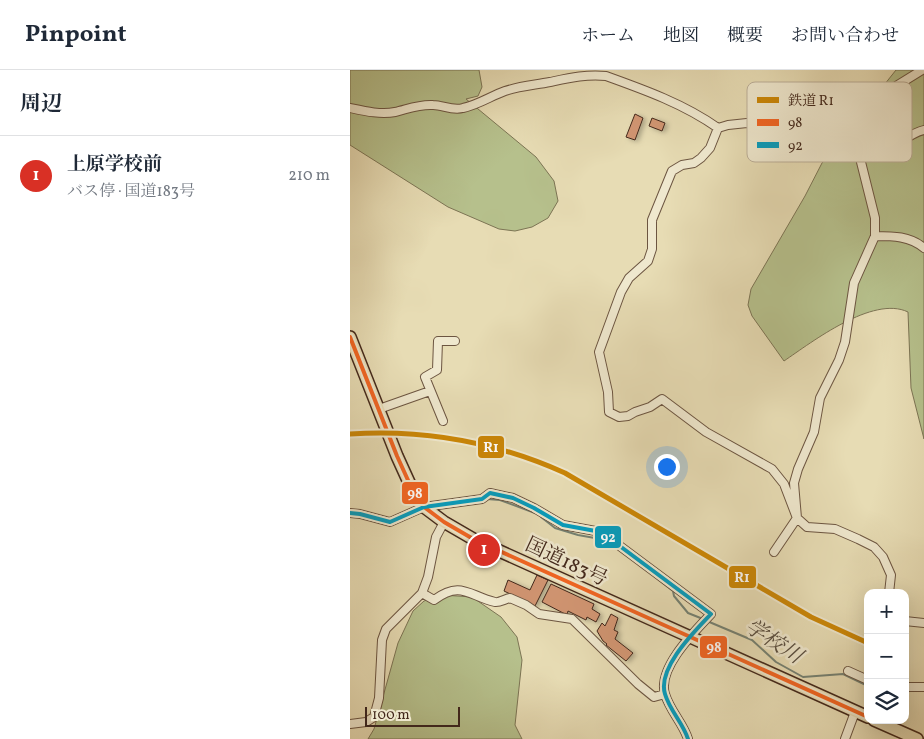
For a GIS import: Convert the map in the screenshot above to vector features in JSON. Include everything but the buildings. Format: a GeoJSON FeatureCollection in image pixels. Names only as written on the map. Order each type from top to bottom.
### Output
{"type":"FeatureCollection","features":[{"type":"Feature","properties":{"kind":"highway","name":"国道183号"},"geometry":{"type":"LineString","coordinates":[[350,337],[412,489],[424,507],[444,522],[475,540],[864,715]]}},
{"type":"Feature","properties":{"kind":"highway"},"geometry":{"type":"LineString","coordinates":[[890,724],[917,739]]}},
{"type":"Feature","properties":{"kind":"street"},"geometry":{"type":"LineString","coordinates":[[902,82],[922,70]]}},
{"type":"Feature","properties":{"kind":"street"},"geometry":{"type":"LineString","coordinates":[[350,108],[378,112],[395,112],[409,107],[435,105],[449,109],[462,109],[528,85],[575,76],[595,75],[606,76],[673,102],[718,128]]}},
{"type":"Feature","properties":{"kind":"street"},"geometry":{"type":"LineString","coordinates":[[718,128],[728,125],[747,124]]}},
{"type":"Feature","properties":{"kind":"street"},"geometry":{"type":"LineString","coordinates":[[718,128],[710,148],[701,158],[694,163],[682,165],[672,171],[652,220],[652,249],[648,262],[629,278],[621,292],[599,352],[608,392],[608,412],[619,417],[628,416],[650,407],[662,399],[706,432],[772,469],[784,484],[796,518],[807,527],[836,530],[858,538],[874,547],[883,557],[891,575],[889,589]]}},
{"type":"Feature","properties":{"kind":"street"},"geometry":{"type":"LineString","coordinates":[[912,134],[924,130]]}},
{"type":"Feature","properties":{"kind":"street"},"geometry":{"type":"LineString","coordinates":[[774,552],[796,518],[794,482],[814,432],[820,398],[839,360],[845,342],[854,283],[875,236],[875,218],[861,162]]}},
{"type":"Feature","properties":{"kind":"street"},"geometry":{"type":"LineString","coordinates":[[875,236],[896,235],[924,248]]}},
{"type":"Feature","properties":{"kind":"street"},"geometry":{"type":"LineString","coordinates":[[443,421],[425,377],[436,370],[438,341],[455,341]]}},
{"type":"Feature","properties":{"kind":"street"},"geometry":{"type":"LineString","coordinates":[[379,409],[430,391]]}},
{"type":"Feature","properties":{"kind":"street"},"geometry":{"type":"LineString","coordinates":[[350,513],[390,522],[424,507],[482,499],[490,493],[520,501],[563,525],[601,532],[711,614],[673,657],[665,680],[665,694],[688,739]]}},
{"type":"Feature","properties":{"kind":"street"},"geometry":{"type":"LineString","coordinates":[[350,724],[366,722],[374,717],[379,698],[382,640],[386,629],[422,593],[428,577],[436,537],[444,522]]}},
{"type":"Feature","properties":{"kind":"street"},"geometry":{"type":"LineString","coordinates":[[422,593],[434,600],[453,591],[466,591],[496,602],[510,598],[526,605],[539,614],[572,620],[654,697],[665,694]]}},
{"type":"Feature","properties":{"kind":"street"},"geometry":{"type":"LineString","coordinates":[[909,621],[924,623]]}},
{"type":"Feature","properties":{"kind":"street"},"geometry":{"type":"LineString","coordinates":[[848,671],[866,679]]}},
{"type":"Feature","properties":{"kind":"street"},"geometry":{"type":"LineString","coordinates":[[909,687],[924,688]]}},
{"type":"Feature","properties":{"kind":"street"},"geometry":{"type":"LineString","coordinates":[[846,739],[855,712]]}},
{"type":"Feature","properties":{"kind":"green space"},"geometry":{"type":"Polygon","coordinates":[[[350,70],[479,70],[482,87],[478,96],[466,99],[536,157],[554,181],[558,201],[548,218],[532,227],[515,231],[499,229],[448,207],[350,145],[350,70]]]}},
{"type":"Feature","properties":{"kind":"green space"},"geometry":{"type":"Polygon","coordinates":[[[896,70],[924,70],[924,439],[911,388],[908,312],[894,308],[861,315],[826,333],[784,361],[752,316],[748,305],[751,289],[823,162],[912,162],[912,82],[886,82],[896,70]]]}},
{"type":"Feature","properties":{"kind":"green space"},"geometry":{"type":"Polygon","coordinates":[[[442,595],[472,597],[501,617],[517,637],[522,660],[515,725],[522,739],[368,739],[374,729],[398,643],[413,611],[424,601],[442,595]]]}},
{"type":"Feature","properties":{"kind":"waterway","name":"学校川"},"geometry":{"type":"LineString","coordinates":[[487,499],[500,500],[535,513]]}},
{"type":"Feature","properties":{"kind":"waterway","name":"学校川"},"geometry":{"type":"LineString","coordinates":[[541,517],[555,528],[578,535],[606,540]]}},
{"type":"Feature","properties":{"kind":"waterway","name":"学校川"},"geometry":{"type":"LineString","coordinates":[[654,576],[673,591],[674,596],[688,613],[703,619]]}},
{"type":"Feature","properties":{"kind":"waterway","name":"学校川"},"geometry":{"type":"LineString","coordinates":[[707,621],[752,640],[776,662],[803,677],[843,674],[864,684]]}},
{"type":"Feature","properties":{"kind":"waterway","name":"学校川"},"geometry":{"type":"LineString","coordinates":[[915,691],[924,691]]}},
{"type":"Feature","properties":{"kind":"rail line","name":"R1"},"geometry":{"type":"LineString","coordinates":[[350,434],[378,433],[433,436],[486,446],[539,462],[565,473],[811,617],[864,641]]}},
{"type":"Feature","properties":{"kind":"transit line","name":"98"},"geometry":{"type":"LineString","coordinates":[[350,337],[412,489],[424,507],[444,522],[475,540],[864,715]]}},
{"type":"Feature","properties":{"kind":"transit line","name":"92"},"geometry":{"type":"LineString","coordinates":[[350,513],[390,522],[424,507],[482,499],[490,493],[513,498],[563,525],[601,532],[711,614],[679,651],[672,662],[664,684],[667,700],[688,739]]}},
{"type":"Feature","properties":{"kind":"place","name":"上原学校前"},"geometry":{"type":"Point","coordinates":[484,550]}}]}
